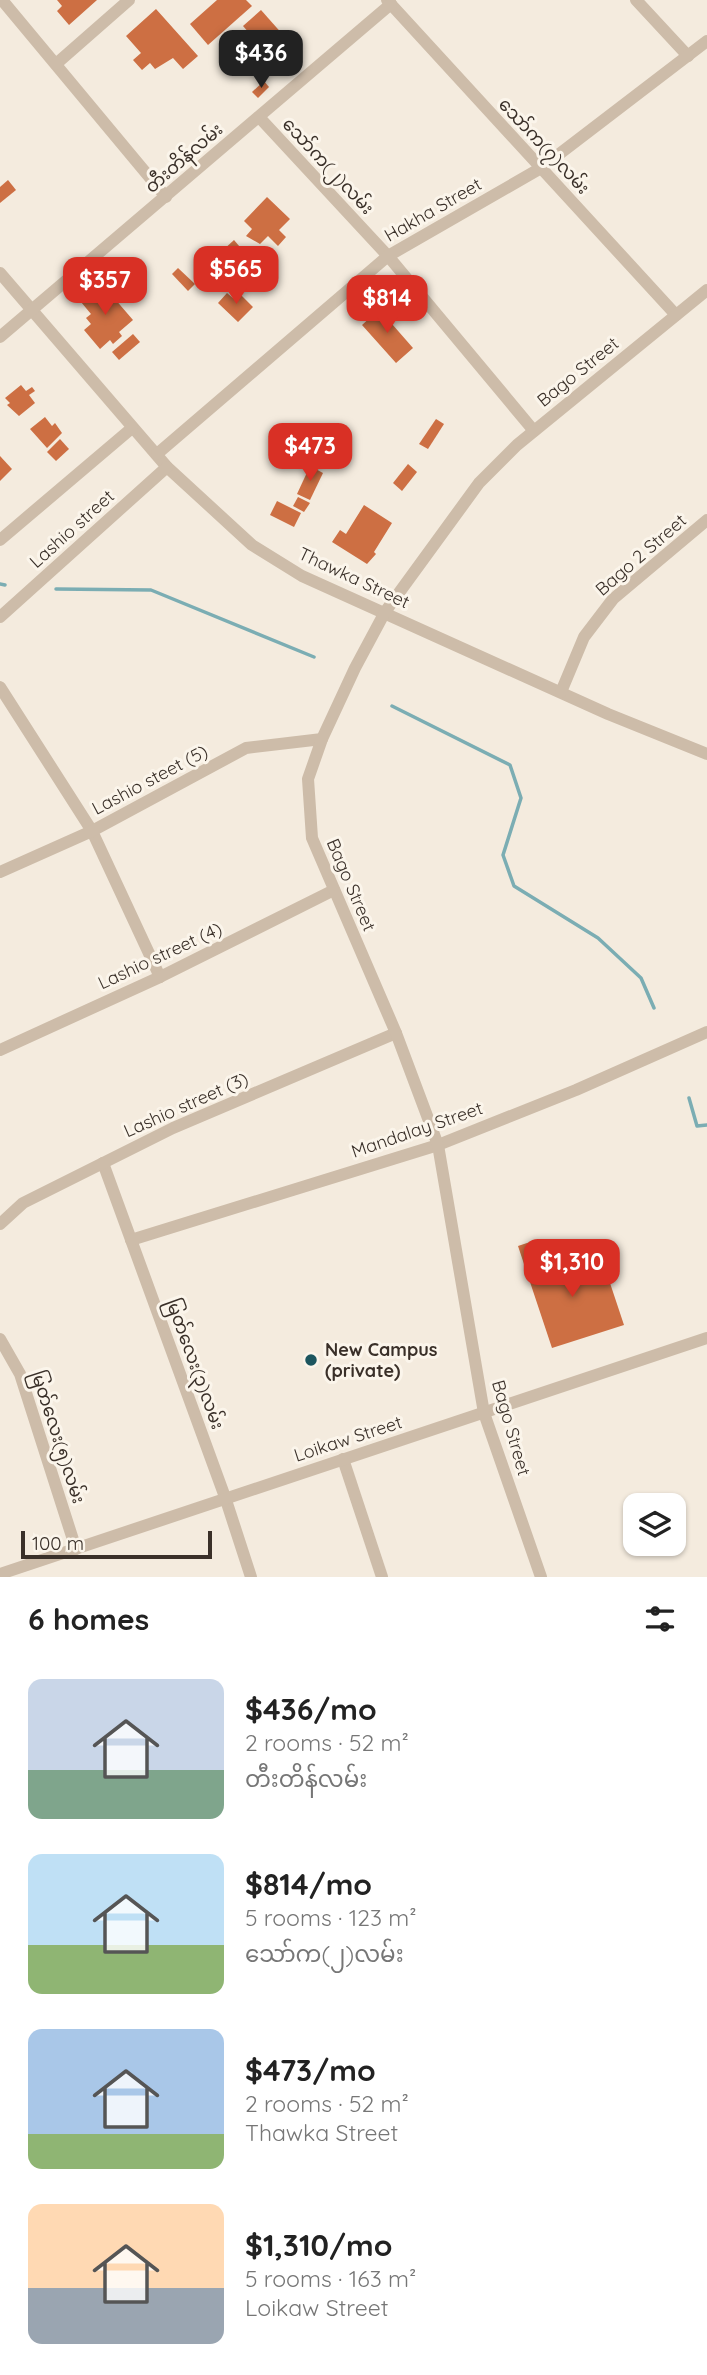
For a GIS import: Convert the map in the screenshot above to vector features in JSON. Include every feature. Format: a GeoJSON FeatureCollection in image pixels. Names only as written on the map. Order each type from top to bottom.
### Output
{"type":"FeatureCollection","features":[{"type":"Feature","properties":{"kind":"street"},"geometry":{"type":"LineString","coordinates":[[2,0],[166,197]]}},
{"type":"Feature","properties":{"kind":"street"},"geometry":{"type":"LineString","coordinates":[[56,64],[129,0]]}},
{"type":"Feature","properties":{"kind":"street"},"geometry":{"type":"LineString","coordinates":[[636,0],[688,56]]}},
{"type":"Feature","properties":{"kind":"street","name":"တီးတိန်လမ်း"},"geometry":{"type":"LineString","coordinates":[[0,337],[259,117],[389,2]]}},
{"type":"Feature","properties":{"kind":"street","name":"သော်က(၇)လမ်း"},"geometry":{"type":"LineString","coordinates":[[389,2],[676,315]]}},
{"type":"Feature","properties":{"kind":"street","name":"Hakha Street"},"geometry":{"type":"LineString","coordinates":[[156,454],[388,256],[541,168],[707,41]]}},
{"type":"Feature","properties":{"kind":"street","name":"သော်က(၂)လမ်း"},"geometry":{"type":"LineString","coordinates":[[259,117],[388,256],[534,431]]}},
{"type":"Feature","properties":{"kind":"street","name":"Thawka Street"},"geometry":{"type":"LineString","coordinates":[[0,273],[167,467],[252,545],[302,576],[707,754]]}},
{"type":"Feature","properties":{"kind":"street","name":"Bago Street"},"geometry":{"type":"LineString","coordinates":[[541,1577],[484,1413],[438,1145],[396,1033],[312,838],[308,779],[322,739],[385,612],[480,483],[534,431],[707,290]]}},
{"type":"Feature","properties":{"kind":"street"},"geometry":{"type":"LineString","coordinates":[[0,540],[132,428]]}},
{"type":"Feature","properties":{"kind":"street","name":"Lashio street"},"geometry":{"type":"LineString","coordinates":[[0,617],[167,467]]}},
{"type":"Feature","properties":{"kind":"street","name":"Bago 2 Street"},"geometry":{"type":"LineString","coordinates":[[561,692],[584,637],[613,599],[707,520]]}},
{"type":"Feature","properties":{"kind":"street"},"geometry":{"type":"LineString","coordinates":[[0,687],[92,831],[160,977]]}},
{"type":"Feature","properties":{"kind":"street","name":"Lashio steet (5)"},"geometry":{"type":"LineString","coordinates":[[0,872],[92,831],[246,748],[322,739]]}},
{"type":"Feature","properties":{"kind":"street","name":"Lashio street (4)"},"geometry":{"type":"LineString","coordinates":[[0,1050],[160,977],[334,890]]}},
{"type":"Feature","properties":{"kind":"street","name":"Mandalay Street"},"geometry":{"type":"LineString","coordinates":[[131,1240],[438,1145],[576,1090],[707,1032]]}},
{"type":"Feature","properties":{"kind":"street","name":"Lashio street (3)"},"geometry":{"type":"LineString","coordinates":[[0,1224],[23,1203],[173,1128],[396,1033]]}},
{"type":"Feature","properties":{"kind":"street","name":"မြတ်လေး(၃)လမ်း"},"geometry":{"type":"LineString","coordinates":[[103,1163],[225,1497],[251,1577]]}},
{"type":"Feature","properties":{"kind":"street","name":"Loikaw Street"},"geometry":{"type":"LineString","coordinates":[[0,1574],[707,1338]]}},
{"type":"Feature","properties":{"kind":"street","name":"မြတ်လေး(၅)လမ်း"},"geometry":{"type":"LineString","coordinates":[[0,1339],[20,1374],[76,1549]]}},
{"type":"Feature","properties":{"kind":"street"},"geometry":{"type":"LineString","coordinates":[[343,1460],[382,1577]]}},
{"type":"Feature","properties":{"kind":"building"},"geometry":{"type":"Polygon","coordinates":[[[57,0],[97,0],[69,25],[57,11],[62,6],[57,0]]]}},
{"type":"Feature","properties":{"kind":"building"},"geometry":{"type":"Polygon","coordinates":[[[217,0],[246,0],[252,6],[208,45],[190,24],[217,0]]]}},
{"type":"Feature","properties":{"kind":"building"},"geometry":{"type":"Polygon","coordinates":[[[156,9],[198,56],[183,69],[173,58],[155,69],[150,63],[142,70],[133,60],[141,53],[126,36],[156,9]]]}},
{"type":"Feature","properties":{"kind":"building"},"geometry":{"type":"Polygon","coordinates":[[[261,10],[300,54],[282,70],[243,26],[261,10]]]}},
{"type":"Feature","properties":{"kind":"building"},"geometry":{"type":"Polygon","coordinates":[[[264,81],[269,87],[258,98],[252,92],[264,81]]]}},
{"type":"Feature","properties":{"kind":"building"},"geometry":{"type":"Polygon","coordinates":[[[8,180],[16,190],[0,203],[0,187],[8,180]]]}},
{"type":"Feature","properties":{"kind":"building"},"geometry":{"type":"Polygon","coordinates":[[[267,197],[290,219],[279,230],[286,237],[278,246],[268,236],[260,244],[246,236],[252,229],[244,221],[267,197]]]}},
{"type":"Feature","properties":{"kind":"building"},"geometry":{"type":"Polygon","coordinates":[[[234,240],[251,260],[238,271],[221,252],[234,240]]]}},
{"type":"Feature","properties":{"kind":"building"},"geometry":{"type":"Polygon","coordinates":[[[178,268],[195,284],[188,291],[172,274],[178,268]]]}},
{"type":"Feature","properties":{"kind":"building"},"geometry":{"type":"Polygon","coordinates":[[[102,284],[133,320],[119,332],[122,336],[113,344],[110,340],[100,349],[84,330],[91,324],[86,318],[91,314],[81,302],[102,284]]]}},
{"type":"Feature","properties":{"kind":"building"},"geometry":{"type":"Polygon","coordinates":[[[227,293],[235,300],[240,294],[253,307],[238,322],[218,303],[227,293]]]}},
{"type":"Feature","properties":{"kind":"building"},"geometry":{"type":"Polygon","coordinates":[[[385,304],[391,310],[385,316],[413,348],[396,363],[362,325],[385,304]]]}},
{"type":"Feature","properties":{"kind":"building"},"geometry":{"type":"Polygon","coordinates":[[[133,334],[140,342],[119,360],[112,352],[133,334]]]}},
{"type":"Feature","properties":{"kind":"building"},"geometry":{"type":"Polygon","coordinates":[[[21,385],[26,391],[32,387],[35,391],[29,395],[35,403],[19,416],[7,405],[10,403],[5,398],[21,385]]]}},
{"type":"Feature","properties":{"kind":"building"},"geometry":{"type":"Polygon","coordinates":[[[45,417],[52,426],[55,423],[62,433],[47,448],[30,429],[45,417]]]}},
{"type":"Feature","properties":{"kind":"building"},"geometry":{"type":"Polygon","coordinates":[[[436,419],[444,424],[428,449],[419,444],[436,419]]]}},
{"type":"Feature","properties":{"kind":"building"},"geometry":{"type":"Polygon","coordinates":[[[60,439],[69,449],[56,461],[47,452],[60,439]]]}},
{"type":"Feature","properties":{"kind":"building"},"geometry":{"type":"Polygon","coordinates":[[[0,456],[12,469],[0,481],[0,456]]]}},
{"type":"Feature","properties":{"kind":"building"},"geometry":{"type":"Polygon","coordinates":[[[408,464],[417,472],[402,491],[393,483],[408,464]]]}},
{"type":"Feature","properties":{"kind":"building"},"geometry":{"type":"Polygon","coordinates":[[[310,466],[323,473],[310,500],[297,494],[310,466]]]}},
{"type":"Feature","properties":{"kind":"building"},"geometry":{"type":"Polygon","coordinates":[[[298,497],[310,503],[304,512],[293,506],[298,497]]]}},
{"type":"Feature","properties":{"kind":"building"},"geometry":{"type":"Polygon","coordinates":[[[277,501],[301,513],[294,527],[270,515],[277,501]]]}},
{"type":"Feature","properties":{"kind":"building"},"geometry":{"type":"Polygon","coordinates":[[[364,505],[392,523],[374,552],[376,554],[367,564],[332,542],[340,530],[346,534],[364,505]]]}},
{"type":"Feature","properties":{"kind":"building"},"geometry":{"type":"Polygon","coordinates":[[[536,1240],[548,1277],[602,1259],[624,1325],[552,1348],[518,1246],[536,1240]]]}},
{"type":"Feature","properties":{"kind":"waterway"},"geometry":{"type":"LineString","coordinates":[[0,584],[5,585]]}},
{"type":"Feature","properties":{"kind":"waterway"},"geometry":{"type":"LineString","coordinates":[[56,589],[151,590],[314,657]]}},
{"type":"Feature","properties":{"kind":"waterway"},"geometry":{"type":"LineString","coordinates":[[392,706],[510,765],[521,798],[503,855],[514,886],[598,938],[641,978],[654,1008]]}},
{"type":"Feature","properties":{"kind":"waterway"},"geometry":{"type":"LineString","coordinates":[[689,1098],[697,1126],[707,1125]]}},
{"type":"Feature","properties":{"kind":"place","name":"New Campus (private)"},"geometry":{"type":"Point","coordinates":[311,1360]}}]}
